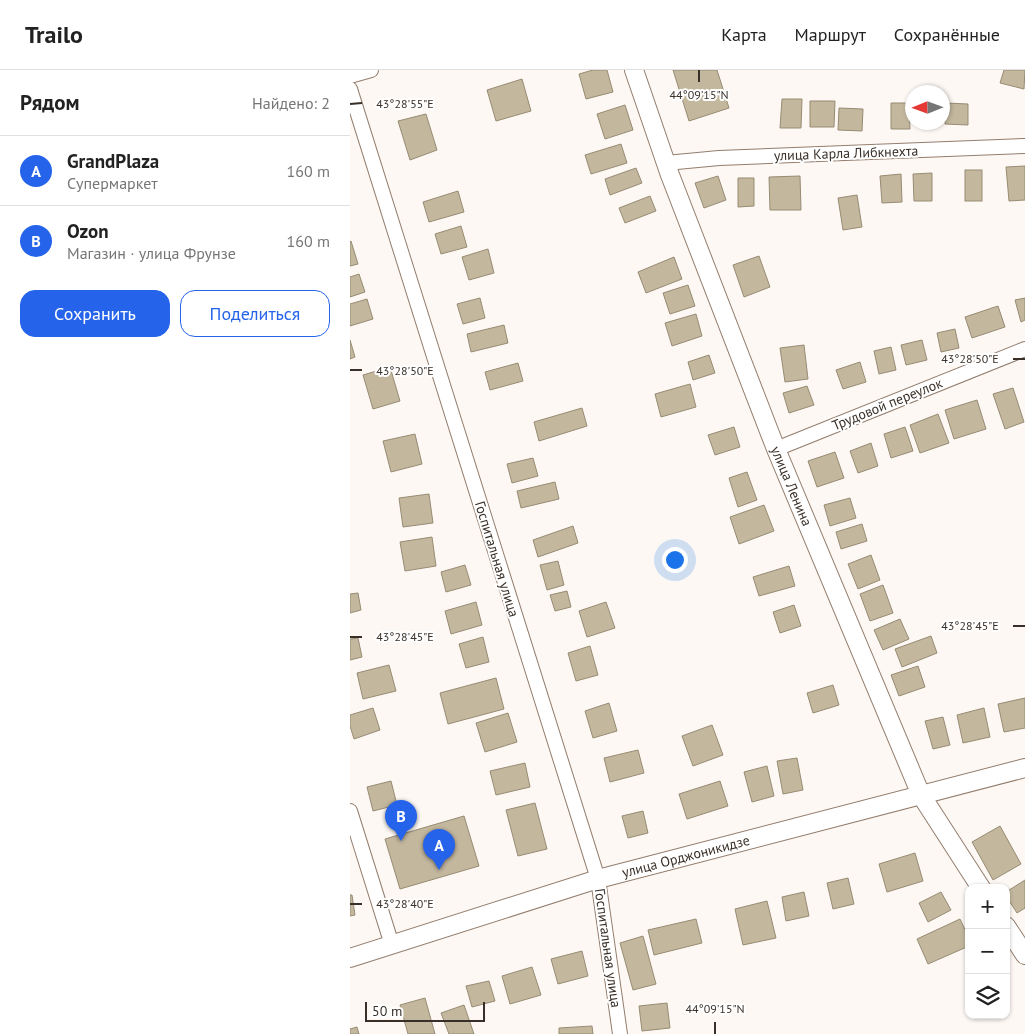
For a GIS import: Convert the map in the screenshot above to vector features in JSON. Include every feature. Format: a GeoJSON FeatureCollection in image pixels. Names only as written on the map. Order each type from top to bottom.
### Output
{"type":"FeatureCollection","features":[{"type":"Feature","properties":{"kind":"street"},"geometry":{"type":"LineString","coordinates":[[350,76],[371,70]]}},
{"type":"Feature","properties":{"kind":"street","name":"улица Ленина"},"geometry":{"type":"LineString","coordinates":[[634,70],[666,163],[776,449],[921,795],[978,884]]}},
{"type":"Feature","properties":{"kind":"street","name":"Госпитальная улица"},"geometry":{"type":"LineString","coordinates":[[350,89],[598,879],[620,1034]]}},
{"type":"Feature","properties":{"kind":"street","name":"улица Карла Либкнехта"},"geometry":{"type":"LineString","coordinates":[[666,163],[719,158],[1025,146]]}},
{"type":"Feature","properties":{"kind":"street","name":"Трудовой переулок"},"geometry":{"type":"LineString","coordinates":[[776,449],[1025,349]]}},
{"type":"Feature","properties":{"kind":"street","name":"улица Орджоникидзе"},"geometry":{"type":"LineString","coordinates":[[350,958],[598,879],[1025,768]]}},
{"type":"Feature","properties":{"kind":"street"},"geometry":{"type":"LineString","coordinates":[[350,811],[392,945]]}},
{"type":"Feature","properties":{"kind":"street"},"geometry":{"type":"LineString","coordinates":[[1008,929],[1025,955]]}},
{"type":"Feature","properties":{"kind":"building"},"geometry":{"type":"Polygon","coordinates":[[[593,70],[607,70],[613,92],[586,99],[579,74],[593,70]]]}},
{"type":"Feature","properties":{"kind":"building"},"geometry":{"type":"Polygon","coordinates":[[[673,70],[717,70],[729,108],[689,121],[673,70]]]}},
{"type":"Feature","properties":{"kind":"building"},"geometry":{"type":"Polygon","coordinates":[[[1004,70],[1025,70],[1024,89],[1000,83],[1004,70]]]}},
{"type":"Feature","properties":{"kind":"building"},"geometry":{"type":"Polygon","coordinates":[[[522,79],[531,111],[496,121],[487,90],[522,79]]]}},
{"type":"Feature","properties":{"kind":"building"},"geometry":{"type":"Polygon","coordinates":[[[782,99],[802,99],[801,128],[780,128],[782,99]]]}},
{"type":"Feature","properties":{"kind":"building"},"geometry":{"type":"Polygon","coordinates":[[[810,101],[835,101],[834,127],[810,127],[810,101]]]}},
{"type":"Feature","properties":{"kind":"building"},"geometry":{"type":"Polygon","coordinates":[[[891,103],[905,103],[905,129],[891,129],[891,103]]]}},
{"type":"Feature","properties":{"kind":"building"},"geometry":{"type":"Polygon","coordinates":[[[950,103],[968,104],[968,125],[950,124],[950,103]]]}},
{"type":"Feature","properties":{"kind":"building"},"geometry":{"type":"Polygon","coordinates":[[[625,105],[633,130],[605,139],[597,114],[625,105]]]}},
{"type":"Feature","properties":{"kind":"building"},"geometry":{"type":"Polygon","coordinates":[[[839,108],[863,109],[862,131],[838,130],[839,108]]]}},
{"type":"Feature","properties":{"kind":"building"},"geometry":{"type":"Polygon","coordinates":[[[426,114],[437,150],[410,160],[398,121],[426,114]]]}},
{"type":"Feature","properties":{"kind":"building"},"geometry":{"type":"Polygon","coordinates":[[[621,144],[627,163],[591,174],[585,155],[621,144]]]}},
{"type":"Feature","properties":{"kind":"building"},"geometry":{"type":"Polygon","coordinates":[[[1025,166],[1025,200],[1009,201],[1006,167],[1025,166]]]}},
{"type":"Feature","properties":{"kind":"building"},"geometry":{"type":"Polygon","coordinates":[[[636,168],[642,183],[610,195],[605,179],[636,168]]]}},
{"type":"Feature","properties":{"kind":"building"},"geometry":{"type":"Polygon","coordinates":[[[965,170],[982,170],[982,201],[965,201],[965,170]]]}},
{"type":"Feature","properties":{"kind":"building"},"geometry":{"type":"Polygon","coordinates":[[[932,173],[932,201],[914,201],[913,174],[932,173]]]}},
{"type":"Feature","properties":{"kind":"building"},"geometry":{"type":"Polygon","coordinates":[[[901,174],[902,202],[882,203],[880,176],[901,174]]]}},
{"type":"Feature","properties":{"kind":"building"},"geometry":{"type":"Polygon","coordinates":[[[718,176],[726,200],[704,208],[695,183],[718,176]]]}},
{"type":"Feature","properties":{"kind":"building"},"geometry":{"type":"Polygon","coordinates":[[[800,176],[801,210],[770,210],[769,177],[800,176]]]}},
{"type":"Feature","properties":{"kind":"building"},"geometry":{"type":"Polygon","coordinates":[[[738,178],[754,178],[754,206],[738,207],[738,178]]]}},
{"type":"Feature","properties":{"kind":"building"},"geometry":{"type":"Polygon","coordinates":[[[458,191],[464,212],[429,222],[423,202],[458,191]]]}},
{"type":"Feature","properties":{"kind":"building"},"geometry":{"type":"Polygon","coordinates":[[[857,195],[862,227],[843,230],[838,198],[857,195]]]}},
{"type":"Feature","properties":{"kind":"building"},"geometry":{"type":"Polygon","coordinates":[[[650,196],[656,211],[625,223],[619,208],[650,196]]]}},
{"type":"Feature","properties":{"kind":"building"},"geometry":{"type":"Polygon","coordinates":[[[461,226],[467,247],[441,254],[435,234],[461,226]]]}},
{"type":"Feature","properties":{"kind":"building"},"geometry":{"type":"Polygon","coordinates":[[[350,242],[358,264],[350,266],[350,242]]]}},
{"type":"Feature","properties":{"kind":"building"},"geometry":{"type":"Polygon","coordinates":[[[488,249],[494,273],[469,280],[462,257],[488,249]]]}},
{"type":"Feature","properties":{"kind":"building"},"geometry":{"type":"Polygon","coordinates":[[[759,256],[770,287],[744,297],[733,265],[759,256]]]}},
{"type":"Feature","properties":{"kind":"building"},"geometry":{"type":"Polygon","coordinates":[[[674,257],[682,279],[646,293],[638,272],[674,257]]]}},
{"type":"Feature","properties":{"kind":"building"},"geometry":{"type":"Polygon","coordinates":[[[359,274],[365,292],[350,297],[350,277],[359,274]]]}},
{"type":"Feature","properties":{"kind":"building"},"geometry":{"type":"Polygon","coordinates":[[[688,285],[695,306],[670,314],[663,293],[688,285]]]}},
{"type":"Feature","properties":{"kind":"building"},"geometry":{"type":"Polygon","coordinates":[[[480,298],[485,318],[463,324],[457,304],[480,298]]]}},
{"type":"Feature","properties":{"kind":"building"},"geometry":{"type":"Polygon","coordinates":[[[1025,298],[1025,320],[1021,322],[1015,300],[1025,298]]]}},
{"type":"Feature","properties":{"kind":"building"},"geometry":{"type":"Polygon","coordinates":[[[367,299],[373,319],[350,326],[350,304],[367,299]]]}},
{"type":"Feature","properties":{"kind":"building"},"geometry":{"type":"Polygon","coordinates":[[[998,306],[1005,327],[972,338],[965,317],[998,306]]]}},
{"type":"Feature","properties":{"kind":"building"},"geometry":{"type":"Polygon","coordinates":[[[696,314],[702,336],[672,346],[665,323],[696,314]]]}},
{"type":"Feature","properties":{"kind":"building"},"geometry":{"type":"Polygon","coordinates":[[[504,325],[508,343],[471,352],[467,334],[504,325]]]}},
{"type":"Feature","properties":{"kind":"building"},"geometry":{"type":"Polygon","coordinates":[[[955,329],[959,348],[941,352],[937,333],[955,329]]]}},
{"type":"Feature","properties":{"kind":"building"},"geometry":{"type":"Polygon","coordinates":[[[350,340],[355,357],[350,359],[350,340]]]}},
{"type":"Feature","properties":{"kind":"building"},"geometry":{"type":"Polygon","coordinates":[[[922,340],[927,360],[906,365],[901,345],[922,340]]]}},
{"type":"Feature","properties":{"kind":"building"},"geometry":{"type":"Polygon","coordinates":[[[804,345],[808,379],[785,382],[780,348],[804,345]]]}},
{"type":"Feature","properties":{"kind":"building"},"geometry":{"type":"Polygon","coordinates":[[[891,347],[896,370],[879,374],[874,351],[891,347]]]}},
{"type":"Feature","properties":{"kind":"building"},"geometry":{"type":"Polygon","coordinates":[[[709,355],[715,373],[693,380],[688,362],[709,355]]]}},
{"type":"Feature","properties":{"kind":"building"},"geometry":{"type":"Polygon","coordinates":[[[860,362],[866,382],[843,389],[836,370],[860,362]]]}},
{"type":"Feature","properties":{"kind":"building"},"geometry":{"type":"Polygon","coordinates":[[[518,363],[523,381],[490,390],[485,372],[518,363]]]}},
{"type":"Feature","properties":{"kind":"building"},"geometry":{"type":"Polygon","coordinates":[[[390,367],[400,401],[373,409],[363,375],[390,367]]]}},
{"type":"Feature","properties":{"kind":"building"},"geometry":{"type":"Polygon","coordinates":[[[690,384],[696,407],[661,417],[655,394],[690,384]]]}},
{"type":"Feature","properties":{"kind":"building"},"geometry":{"type":"Polygon","coordinates":[[[807,386],[814,405],[789,413],[783,393],[807,386]]]}},
{"type":"Feature","properties":{"kind":"building"},"geometry":{"type":"Polygon","coordinates":[[[1013,388],[1024,422],[1005,429],[993,394],[1013,388]]]}},
{"type":"Feature","properties":{"kind":"building"},"geometry":{"type":"Polygon","coordinates":[[[977,400],[986,429],[954,439],[945,410],[977,400]]]}},
{"type":"Feature","properties":{"kind":"building"},"geometry":{"type":"Polygon","coordinates":[[[582,408],[587,426],[539,441],[534,422],[582,408]]]}},
{"type":"Feature","properties":{"kind":"building"},"geometry":{"type":"Polygon","coordinates":[[[938,414],[949,443],[920,453],[910,425],[938,414]]]}},
{"type":"Feature","properties":{"kind":"building"},"geometry":{"type":"Polygon","coordinates":[[[734,427],[740,447],[715,455],[708,435],[734,427]]]}},
{"type":"Feature","properties":{"kind":"building"},"geometry":{"type":"Polygon","coordinates":[[[905,427],[913,451],[891,458],[884,434],[905,427]]]}},
{"type":"Feature","properties":{"kind":"building"},"geometry":{"type":"Polygon","coordinates":[[[415,434],[422,464],[391,472],[383,441],[415,434]]]}},
{"type":"Feature","properties":{"kind":"building"},"geometry":{"type":"Polygon","coordinates":[[[871,443],[878,466],[858,473],[850,451],[871,443]]]}},
{"type":"Feature","properties":{"kind":"building"},"geometry":{"type":"Polygon","coordinates":[[[835,452],[844,478],[817,487],[808,461],[835,452]]]}},
{"type":"Feature","properties":{"kind":"building"},"geometry":{"type":"Polygon","coordinates":[[[533,458],[538,476],[512,483],[507,464],[533,458]]]}},
{"type":"Feature","properties":{"kind":"building"},"geometry":{"type":"Polygon","coordinates":[[[747,472],[757,500],[738,507],[729,478],[747,472]]]}},
{"type":"Feature","properties":{"kind":"building"},"geometry":{"type":"Polygon","coordinates":[[[555,482],[559,499],[521,508],[517,491],[555,482]]]}},
{"type":"Feature","properties":{"kind":"building"},"geometry":{"type":"Polygon","coordinates":[[[429,494],[433,523],[403,527],[399,498],[429,494]]]}},
{"type":"Feature","properties":{"kind":"building"},"geometry":{"type":"Polygon","coordinates":[[[850,498],[856,518],[830,526],[824,505],[850,498]]]}},
{"type":"Feature","properties":{"kind":"building"},"geometry":{"type":"Polygon","coordinates":[[[764,505],[774,531],[739,544],[730,517],[764,505]]]}},
{"type":"Feature","properties":{"kind":"building"},"geometry":{"type":"Polygon","coordinates":[[[862,524],[867,541],[841,549],[836,532],[862,524]]]}},
{"type":"Feature","properties":{"kind":"building"},"geometry":{"type":"Polygon","coordinates":[[[573,526],[578,543],[538,557],[533,540],[573,526]]]}},
{"type":"Feature","properties":{"kind":"building"},"geometry":{"type":"Polygon","coordinates":[[[432,537],[436,566],[405,571],[400,542],[432,537]]]}},
{"type":"Feature","properties":{"kind":"building"},"geometry":{"type":"Polygon","coordinates":[[[871,555],[880,580],[858,589],[848,564],[871,555]]]}},
{"type":"Feature","properties":{"kind":"building"},"geometry":{"type":"Polygon","coordinates":[[[558,561],[564,585],[547,590],[540,565],[558,561]]]}},
{"type":"Feature","properties":{"kind":"building"},"geometry":{"type":"Polygon","coordinates":[[[465,565],[471,585],[446,592],[441,572],[465,565]]]}},
{"type":"Feature","properties":{"kind":"building"},"geometry":{"type":"Polygon","coordinates":[[[789,566],[795,586],[759,596],[753,577],[789,566]]]}},
{"type":"Feature","properties":{"kind":"building"},"geometry":{"type":"Polygon","coordinates":[[[883,585],[893,613],[870,621],[860,594],[883,585]]]}},
{"type":"Feature","properties":{"kind":"building"},"geometry":{"type":"Polygon","coordinates":[[[567,591],[571,607],[555,611],[550,595],[567,591]]]}},
{"type":"Feature","properties":{"kind":"building"},"geometry":{"type":"Polygon","coordinates":[[[358,593],[361,610],[350,613],[350,594],[358,593]]]}},
{"type":"Feature","properties":{"kind":"building"},"geometry":{"type":"Polygon","coordinates":[[[476,602],[482,625],[451,634],[445,611],[476,602]]]}},
{"type":"Feature","properties":{"kind":"building"},"geometry":{"type":"Polygon","coordinates":[[[606,602],[615,628],[587,637],[579,611],[606,602]]]}},
{"type":"Feature","properties":{"kind":"building"},"geometry":{"type":"Polygon","coordinates":[[[794,605],[801,626],[780,633],[773,612],[794,605]]]}},
{"type":"Feature","properties":{"kind":"building"},"geometry":{"type":"Polygon","coordinates":[[[900,619],[909,639],[883,650],[874,630],[900,619]]]}},
{"type":"Feature","properties":{"kind":"building"},"geometry":{"type":"Polygon","coordinates":[[[931,636],[937,653],[902,667],[895,649],[931,636]]]}},
{"type":"Feature","properties":{"kind":"building"},"geometry":{"type":"Polygon","coordinates":[[[483,637],[489,662],[466,668],[459,644],[483,637]]]}},
{"type":"Feature","properties":{"kind":"building"},"geometry":{"type":"Polygon","coordinates":[[[358,638],[362,657],[350,660],[350,639],[358,638]]]}},
{"type":"Feature","properties":{"kind":"building"},"geometry":{"type":"Polygon","coordinates":[[[590,646],[598,675],[576,681],[568,653],[590,646]]]}},
{"type":"Feature","properties":{"kind":"building"},"geometry":{"type":"Polygon","coordinates":[[[389,665],[396,691],[363,699],[357,673],[389,665]]]}},
{"type":"Feature","properties":{"kind":"building"},"geometry":{"type":"Polygon","coordinates":[[[918,666],[925,687],[899,696],[891,675],[918,666]]]}},
{"type":"Feature","properties":{"kind":"building"},"geometry":{"type":"Polygon","coordinates":[[[496,678],[504,709],[448,724],[440,693],[496,678]]]}},
{"type":"Feature","properties":{"kind":"building"},"geometry":{"type":"Polygon","coordinates":[[[833,685],[839,705],[813,713],[807,693],[833,685]]]}},
{"type":"Feature","properties":{"kind":"building"},"geometry":{"type":"Polygon","coordinates":[[[1025,698],[1025,728],[1004,732],[998,704],[1025,698]]]}},
{"type":"Feature","properties":{"kind":"building"},"geometry":{"type":"Polygon","coordinates":[[[609,703],[617,731],[593,738],[585,711],[609,703]]]}},
{"type":"Feature","properties":{"kind":"building"},"geometry":{"type":"Polygon","coordinates":[[[373,708],[380,730],[354,739],[350,726],[350,715],[373,708]]]}},
{"type":"Feature","properties":{"kind":"building"},"geometry":{"type":"Polygon","coordinates":[[[984,708],[990,737],[963,743],[957,715],[984,708]]]}},
{"type":"Feature","properties":{"kind":"building"},"geometry":{"type":"Polygon","coordinates":[[[508,713],[517,742],[485,752],[476,723],[508,713]]]}},
{"type":"Feature","properties":{"kind":"building"},"geometry":{"type":"Polygon","coordinates":[[[943,717],[950,745],[933,749],[925,721],[943,717]]]}},
{"type":"Feature","properties":{"kind":"building"},"geometry":{"type":"Polygon","coordinates":[[[712,725],[723,755],[693,766],[682,736],[712,725]]]}},
{"type":"Feature","properties":{"kind":"building"},"geometry":{"type":"Polygon","coordinates":[[[638,750],[644,773],[610,782],[604,758],[638,750]]]}},
{"type":"Feature","properties":{"kind":"building"},"geometry":{"type":"Polygon","coordinates":[[[797,758],[803,790],[783,794],[777,761],[797,758]]]}},
{"type":"Feature","properties":{"kind":"building"},"geometry":{"type":"Polygon","coordinates":[[[525,763],[530,787],[496,795],[490,771],[525,763]]]}},
{"type":"Feature","properties":{"kind":"building"},"geometry":{"type":"Polygon","coordinates":[[[767,766],[774,796],[752,802],[744,772],[767,766]]]}},
{"type":"Feature","properties":{"kind":"building"},"geometry":{"type":"Polygon","coordinates":[[[391,781],[397,805],[373,811],[367,787],[391,781]]]}},
{"type":"Feature","properties":{"kind":"building"},"geometry":{"type":"Polygon","coordinates":[[[720,781],[728,806],[687,819],[679,794],[720,781]]]}},
{"type":"Feature","properties":{"kind":"building"},"geometry":{"type":"Polygon","coordinates":[[[535,803],[547,849],[518,856],[506,810],[535,803]]]}},
{"type":"Feature","properties":{"kind":"building"},"geometry":{"type":"Polygon","coordinates":[[[643,811],[648,833],[628,838],[622,816],[643,811]]]}},
{"type":"Feature","properties":{"kind":"building"},"geometry":{"type":"Polygon","coordinates":[[[464,816],[479,866],[400,889],[385,839],[464,816]]]}},
{"type":"Feature","properties":{"kind":"building"},"geometry":{"type":"Polygon","coordinates":[[[1000,826],[1021,864],[993,880],[972,842],[1000,826]]]}},
{"type":"Feature","properties":{"kind":"building"},"geometry":{"type":"Polygon","coordinates":[[[915,853],[923,881],[887,892],[879,864],[915,853]]]}},
{"type":"Feature","properties":{"kind":"building"},"geometry":{"type":"Polygon","coordinates":[[[848,878],[854,904],[833,909],[827,883],[848,878]]]}},
{"type":"Feature","properties":{"kind":"building"},"geometry":{"type":"Polygon","coordinates":[[[1025,880],[1025,908],[1017,913],[1010,902],[1010,889],[1025,880]]]}},
{"type":"Feature","properties":{"kind":"building"},"geometry":{"type":"Polygon","coordinates":[[[804,892],[809,916],[786,921],[782,897],[804,892]]]}},
{"type":"Feature","properties":{"kind":"building"},"geometry":{"type":"Polygon","coordinates":[[[941,892],[951,910],[928,922],[919,903],[941,892]]]}},
{"type":"Feature","properties":{"kind":"building"},"geometry":{"type":"Polygon","coordinates":[[[350,895],[352,895],[355,915],[350,916],[350,895]]]}},
{"type":"Feature","properties":{"kind":"building"},"geometry":{"type":"Polygon","coordinates":[[[767,901],[776,938],[743,945],[735,909],[767,901]]]}},
{"type":"Feature","properties":{"kind":"building"},"geometry":{"type":"Polygon","coordinates":[[[696,919],[702,943],[654,955],[648,930],[696,919]]]}},
{"type":"Feature","properties":{"kind":"building"},"geometry":{"type":"Polygon","coordinates":[[[960,919],[965,930],[965,948],[928,964],[917,939],[960,919]]]}},
{"type":"Feature","properties":{"kind":"building"},"geometry":{"type":"Polygon","coordinates":[[[643,936],[656,984],[633,990],[620,943],[643,936]]]}},
{"type":"Feature","properties":{"kind":"building"},"geometry":{"type":"Polygon","coordinates":[[[582,951],[588,976],[558,984],[551,959],[582,951]]]}},
{"type":"Feature","properties":{"kind":"building"},"geometry":{"type":"Polygon","coordinates":[[[532,967],[541,995],[510,1004],[502,976],[532,967]]]}},
{"type":"Feature","properties":{"kind":"building"},"geometry":{"type":"Polygon","coordinates":[[[489,981],[495,1001],[472,1007],[466,986],[489,981]]]}},
{"type":"Feature","properties":{"kind":"building"},"geometry":{"type":"Polygon","coordinates":[[[425,998],[435,1034],[408,1034],[400,1005],[425,998]]]}},
{"type":"Feature","properties":{"kind":"building"},"geometry":{"type":"Polygon","coordinates":[[[667,1003],[670,1028],[642,1031],[639,1006],[667,1003]]]}},
{"type":"Feature","properties":{"kind":"building"},"geometry":{"type":"Polygon","coordinates":[[[464,1005],[474,1034],[449,1034],[441,1013],[464,1005]]]}},
{"type":"Feature","properties":{"kind":"building"},"geometry":{"type":"Polygon","coordinates":[[[592,1026],[593,1034],[559,1034],[559,1028],[592,1026]]]}},
{"type":"Feature","properties":{"kind":"building"},"geometry":{"type":"Polygon","coordinates":[[[357,1027],[359,1034],[350,1034],[350,1029],[357,1027]]]}},
{"type":"Feature","properties":{"kind":"place","name":"Ozon"},"geometry":{"type":"Point","coordinates":[401,841]}},
{"type":"Feature","properties":{"kind":"place","name":"GrandPlaza"},"geometry":{"type":"Point","coordinates":[439,870]}}]}
